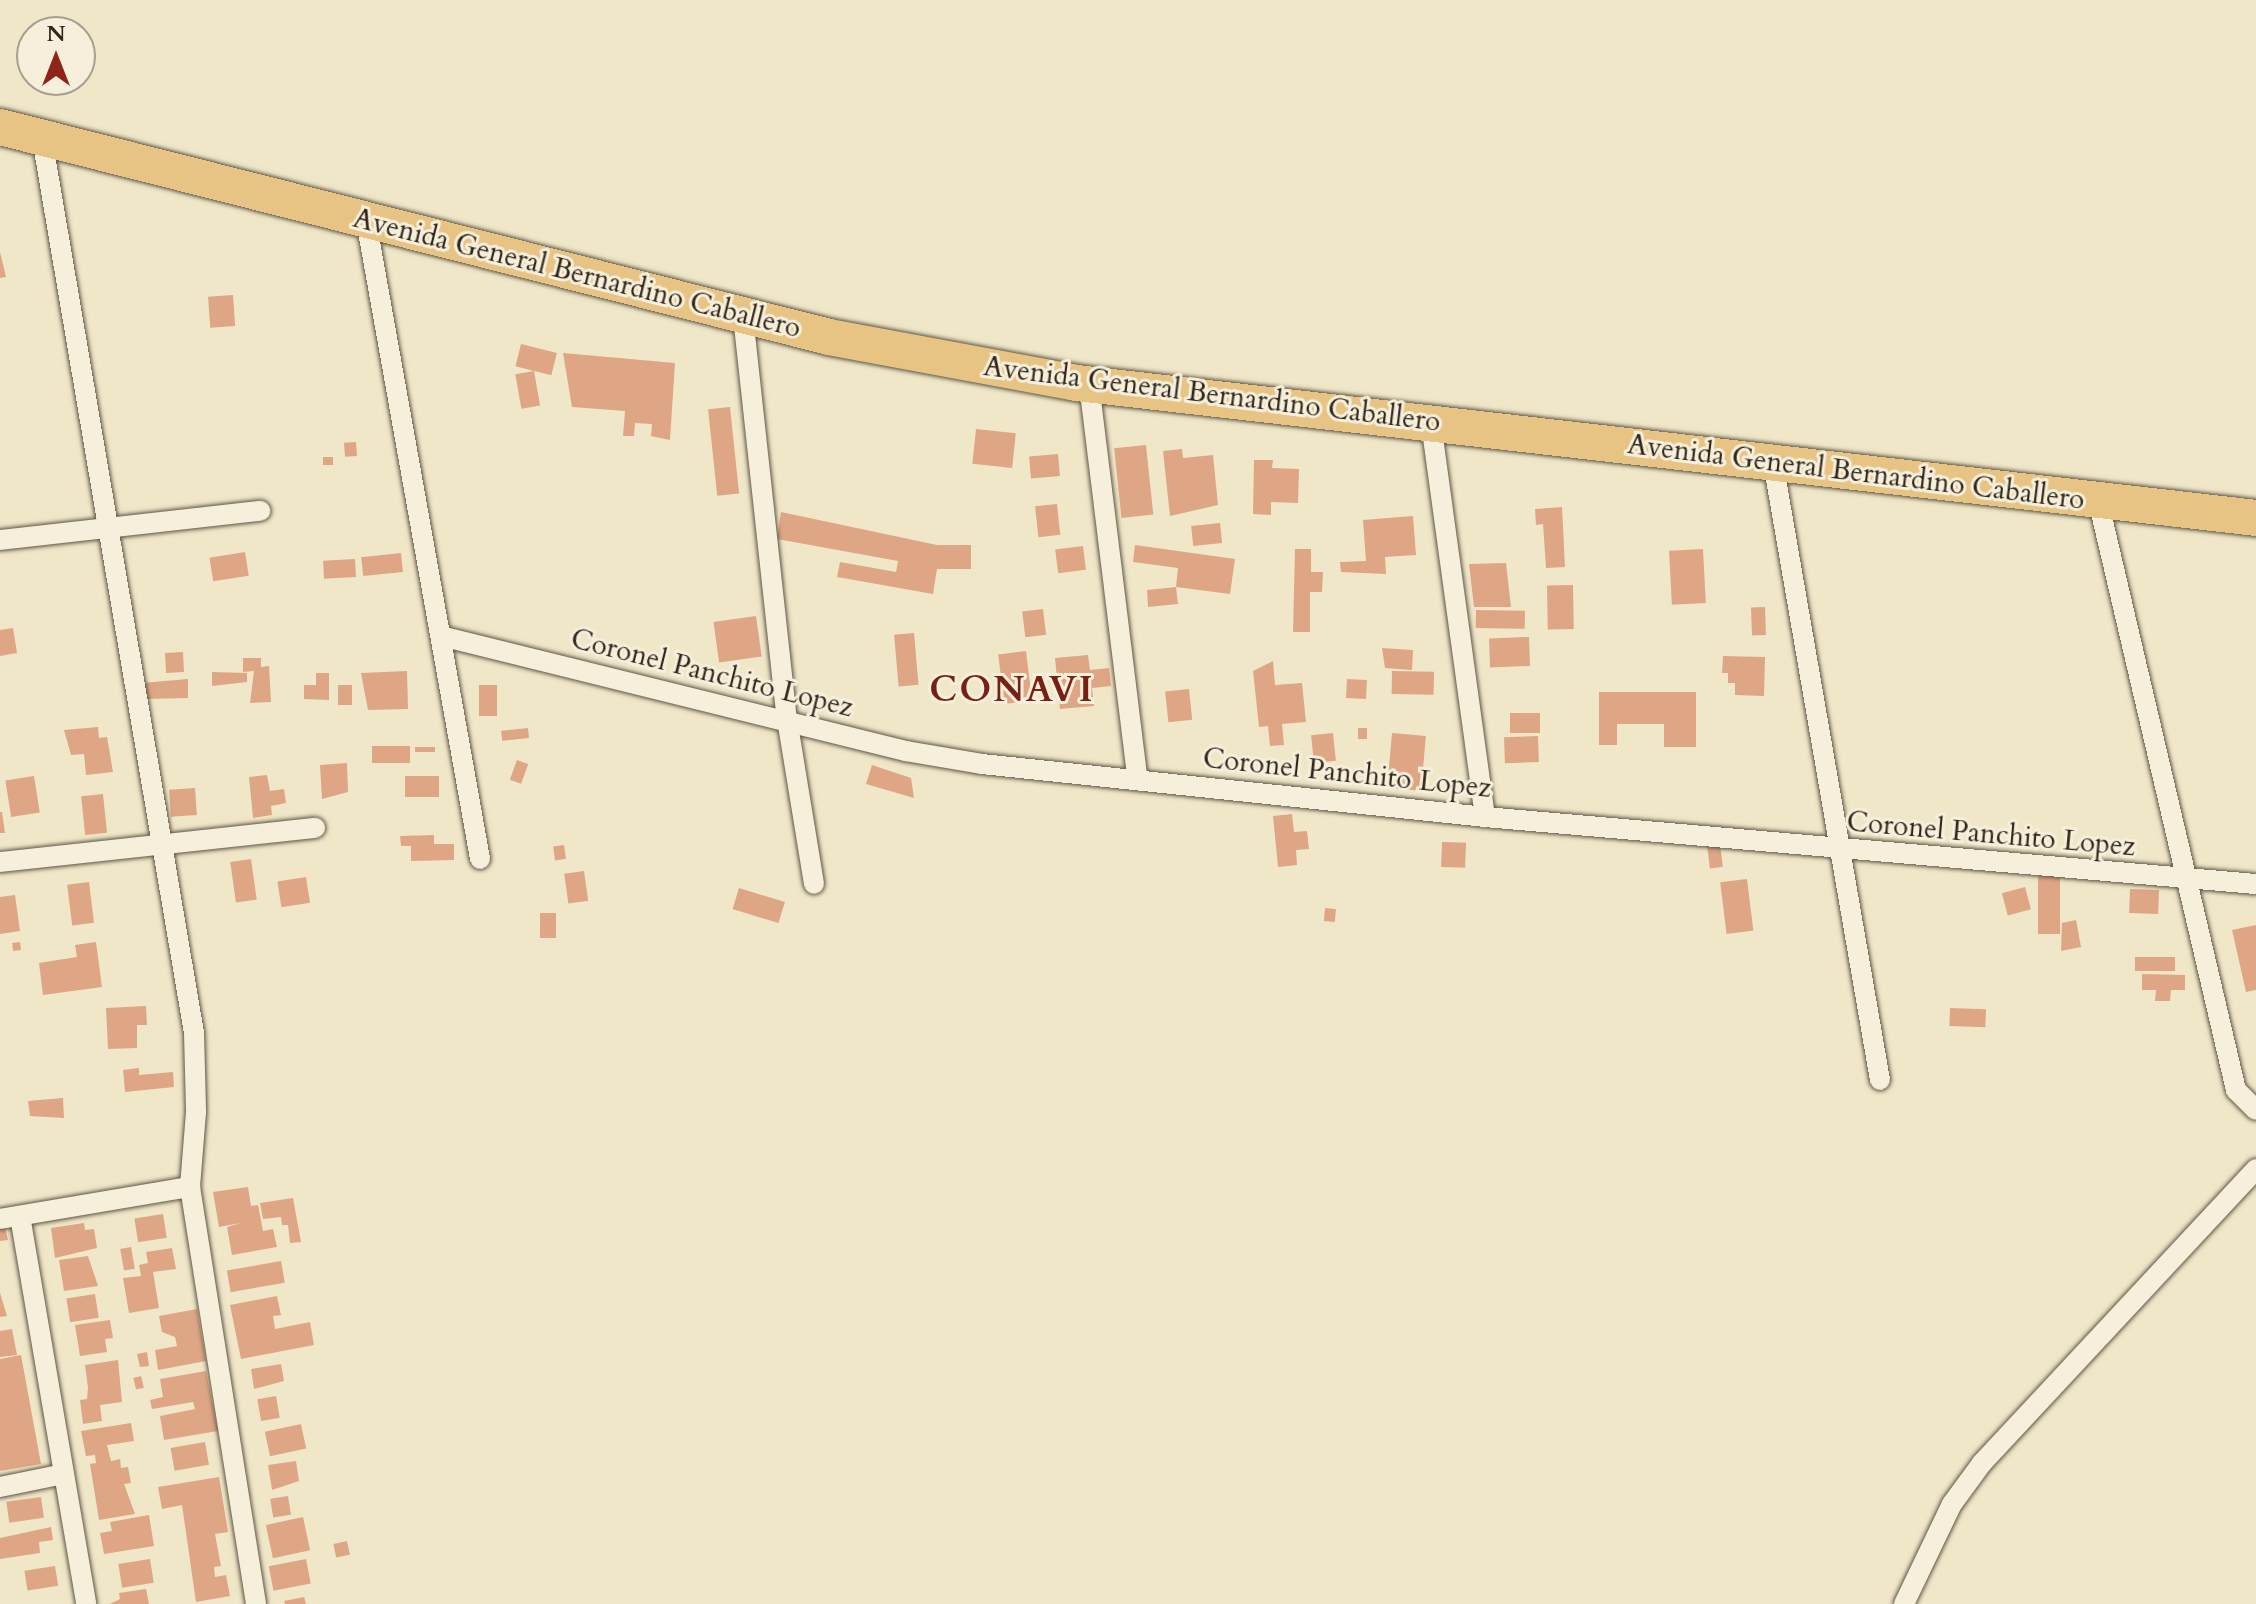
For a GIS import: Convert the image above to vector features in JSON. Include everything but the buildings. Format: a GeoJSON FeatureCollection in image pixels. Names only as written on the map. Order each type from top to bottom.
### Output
{"type":"FeatureCollection","features":[{"type":"Feature","properties":{"kind":"highway","name":"Avenida General Bernardino Caballero"},"geometry":{"type":"LineString","coordinates":[[0,127],[829,337],[1089,384],[2256,518]]}},
{"type":"Feature","properties":{"kind":"street"},"geometry":{"type":"LineString","coordinates":[[42,138],[194,1033],[196,1112],[190,1187],[256,1604]]}},
{"type":"Feature","properties":{"kind":"street"},"geometry":{"type":"LineString","coordinates":[[366,220],[445,637],[480,859]]}},
{"type":"Feature","properties":{"kind":"street"},"geometry":{"type":"LineString","coordinates":[[743,316],[787,719],[814,884]]}},
{"type":"Feature","properties":{"kind":"street"},"geometry":{"type":"LineString","coordinates":[[1089,384],[1137,777]]}},
{"type":"Feature","properties":{"kind":"street"},"geometry":{"type":"LineString","coordinates":[[1431,423],[1485,817]]}},
{"type":"Feature","properties":{"kind":"street"},"geometry":{"type":"LineString","coordinates":[[1773,462],[1880,1080]]}},
{"type":"Feature","properties":{"kind":"street"},"geometry":{"type":"LineString","coordinates":[[2098,500],[2236,1090],[2256,1110]]}},
{"type":"Feature","properties":{"kind":"street"},"geometry":{"type":"LineString","coordinates":[[0,540],[109,531],[260,511]]}},
{"type":"Feature","properties":{"kind":"street","name":"Coronel Panchito Lopez"},"geometry":{"type":"LineString","coordinates":[[445,637],[787,719],[906,751],[1485,817],[2187,881],[2256,884]]}},
{"type":"Feature","properties":{"kind":"street"},"geometry":{"type":"LineString","coordinates":[[0,862],[315,828]]}},
{"type":"Feature","properties":{"kind":"street"},"geometry":{"type":"LineString","coordinates":[[1904,1604],[1952,1504],[1982,1463],[2256,1169]]}},
{"type":"Feature","properties":{"kind":"street"},"geometry":{"type":"LineString","coordinates":[[86,1604],[64,1474],[10,1217],[190,1187]]}},
{"type":"Feature","properties":{"kind":"street"},"geometry":{"type":"LineString","coordinates":[[0,1487],[64,1474]]}},
{"type":"Feature","properties":{"kind":"district","name":"CONAVI"},"geometry":{"type":"Point","coordinates":[1012,690]}}]}
